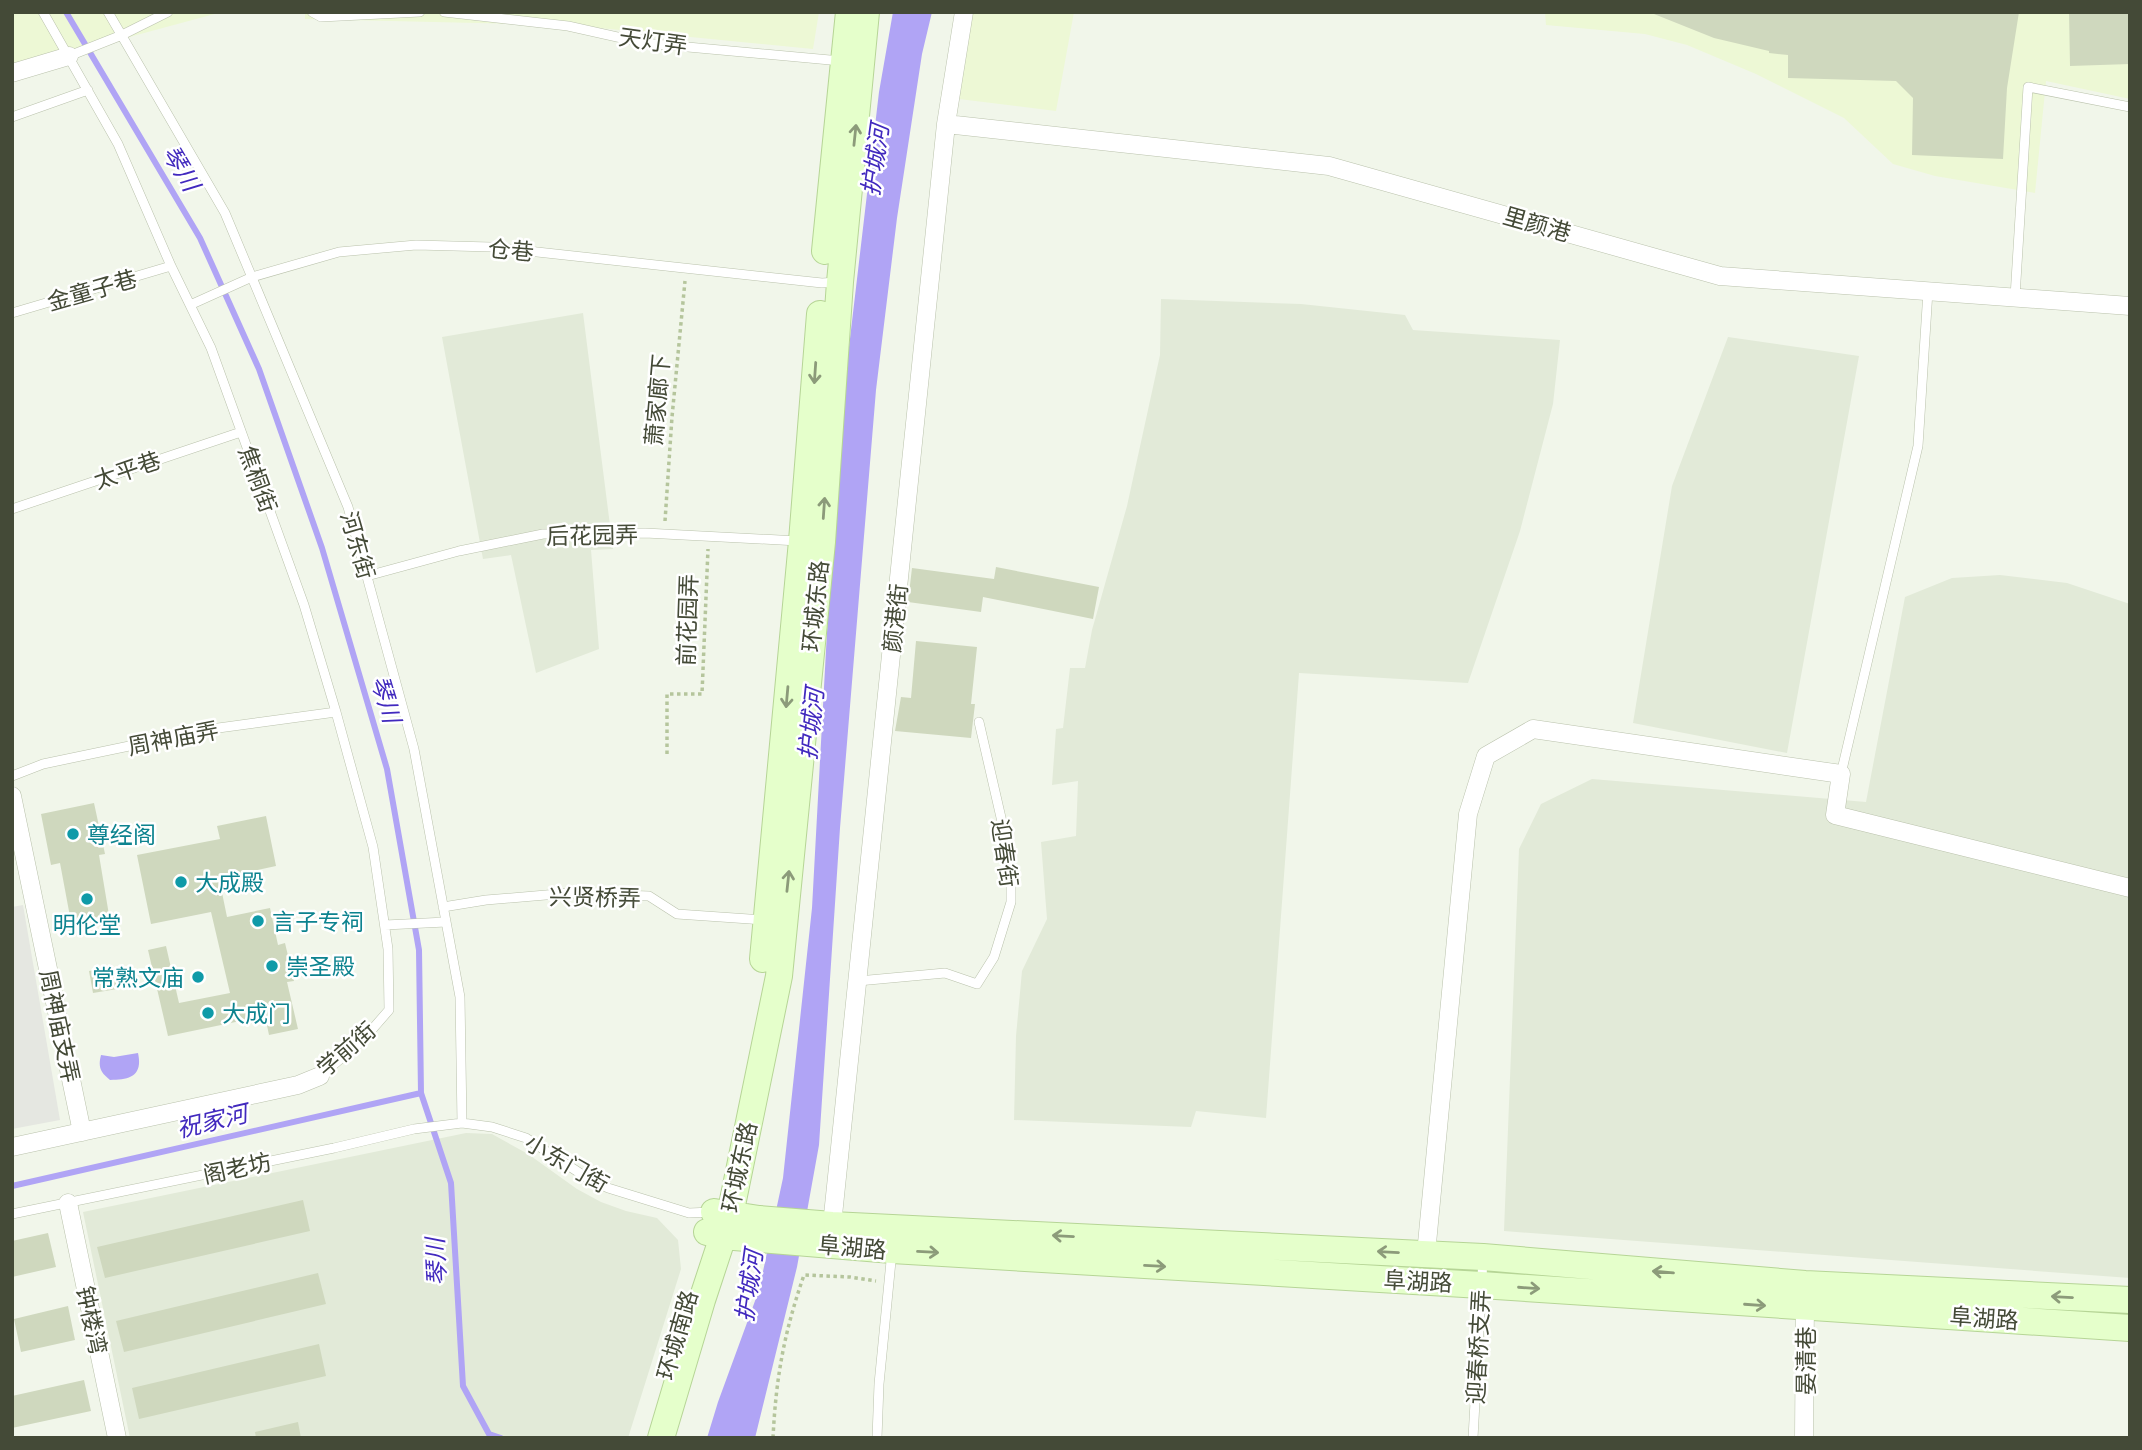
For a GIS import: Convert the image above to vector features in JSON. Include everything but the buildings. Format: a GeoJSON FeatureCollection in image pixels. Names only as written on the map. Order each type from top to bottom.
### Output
{"type":"FeatureCollection","features":[{"type":"Feature","properties":{"kind":"main road","name":"环城东路"},"geometry":{"type":"LineString","coordinates":[[849,12],[853,62]]}},
{"type":"Feature","properties":{"kind":"main road","name":"环城东路"},"geometry":{"type":"LineString","coordinates":[[712,1222],[779,976],[775,921],[812,542],[831,283],[853,62],[866,12]]}},
{"type":"Feature","properties":{"kind":"main road","name":"阜湖路"},"geometry":{"type":"LineString","coordinates":[[712,1222],[758,1229],[818,1231],[1481,1285],[1805,1296],[2130,1300]]}},
{"type":"Feature","properties":{"kind":"main road","name":"环城南路"},"geometry":{"type":"LineString","coordinates":[[647,1438],[712,1222]]}},
{"type":"Feature","properties":{"kind":"main road","name":"环城南路"},"geometry":{"type":"LineString","coordinates":[[661,1438],[712,1222]]}},
{"type":"Feature","properties":{"kind":"main road","name":"阜湖路"},"geometry":{"type":"LineString","coordinates":[[893,1239],[1483,1257],[1805,1296],[2130,1328]]}},
{"type":"Feature","properties":{"kind":"street","name":"颜港街"},"geometry":{"type":"LineString","coordinates":[[818,1231],[858,981],[946,124],[964,12]]}},
{"type":"Feature","properties":{"kind":"street"},"geometry":{"type":"LineString","coordinates":[[12,73],[69,56]]}},
{"type":"Feature","properties":{"kind":"street","name":"里颜港"},"geometry":{"type":"LineString","coordinates":[[946,124],[1329,166],[1720,276],[2130,306]]}},
{"type":"Feature","properties":{"kind":"street"},"geometry":{"type":"LineString","coordinates":[[1426,1254],[1468,814],[1486,756],[1533,729],[1841,774],[1835,815],[2130,888]]}},
{"type":"Feature","properties":{"kind":"street","name":"周神庙支弄"},"geometry":{"type":"LineString","coordinates":[[12,796],[82,1132]]}},
{"type":"Feature","properties":{"kind":"street","name":"学前街"},"geometry":{"type":"LineString","coordinates":[[12,1147],[298,1085],[320,1076]]}},
{"type":"Feature","properties":{"kind":"street","name":"钟楼湾"},"geometry":{"type":"LineString","coordinates":[[68,1203],[117,1438]]}},
{"type":"Feature","properties":{"kind":"street","name":"晏清巷"},"geometry":{"type":"LineString","coordinates":[[1804,1438],[1805,1296]]}},
{"type":"Feature","properties":{"kind":"lane"},"geometry":{"type":"LineString","coordinates":[[43,12],[69,56],[122,35],[168,12]]}},
{"type":"Feature","properties":{"kind":"lane","name":"河东街"},"geometry":{"type":"LineString","coordinates":[[108,12],[225,213],[348,507],[414,749],[460,997],[462,1123]]}},
{"type":"Feature","properties":{"kind":"lane"},"geometry":{"type":"LineString","coordinates":[[312,12],[321,17],[420,12]]}},
{"type":"Feature","properties":{"kind":"lane","name":"天灯弄"},"geometry":{"type":"LineString","coordinates":[[444,12],[568,26],[644,43],[853,62]]}},
{"type":"Feature","properties":{"kind":"lane","name":"焦桐街"},"geometry":{"type":"LineString","coordinates":[[69,56],[118,144],[171,266],[211,348],[242,432],[304,605],[336,712],[373,847],[385,925]]}},
{"type":"Feature","properties":{"kind":"lane"},"geometry":{"type":"LineString","coordinates":[[2015,297],[2028,87],[2130,107]]}},
{"type":"Feature","properties":{"kind":"lane"},"geometry":{"type":"LineString","coordinates":[[12,117],[88,90]]}},
{"type":"Feature","properties":{"kind":"lane","name":"仓巷"},"geometry":{"type":"LineString","coordinates":[[190,304],[252,277],[339,253],[416,245],[491,247],[831,283]]}},
{"type":"Feature","properties":{"kind":"lane","name":"金童子巷"},"geometry":{"type":"LineString","coordinates":[[12,313],[171,266]]}},
{"type":"Feature","properties":{"kind":"lane"},"geometry":{"type":"LineString","coordinates":[[1841,774],[1918,446],[1928,291]]}},
{"type":"Feature","properties":{"kind":"lane","name":"太平巷"},"geometry":{"type":"LineString","coordinates":[[12,509],[242,432]]}},
{"type":"Feature","properties":{"kind":"lane","name":"后花园弄"},"geometry":{"type":"LineString","coordinates":[[367,576],[459,551],[542,534],[664,534],[812,542]]}},
{"type":"Feature","properties":{"kind":"lane","name":"周神庙弄"},"geometry":{"type":"LineString","coordinates":[[12,776],[43,764],[211,729],[336,712]]}},
{"type":"Feature","properties":{"kind":"lane","name":"迎春街"},"geometry":{"type":"LineString","coordinates":[[858,981],[945,973],[977,984],[994,957],[1012,901],[1012,861],[978,722]]}},
{"type":"Feature","properties":{"kind":"lane","name":"兴贤桥弄"},"geometry":{"type":"LineString","coordinates":[[443,906],[569,893],[649,896],[677,914],[775,921]]}},
{"type":"Feature","properties":{"kind":"lane"},"geometry":{"type":"LineString","coordinates":[[385,925],[446,922]]}},
{"type":"Feature","properties":{"kind":"lane","name":"学前街"},"geometry":{"type":"LineString","coordinates":[[320,1076],[362,1041],[389,1010],[385,925]]}},
{"type":"Feature","properties":{"kind":"lane","name":"小东门街"},"geometry":{"type":"LineString","coordinates":[[462,1123],[492,1127],[526,1138],[592,1181],[712,1222]]}},
{"type":"Feature","properties":{"kind":"lane","name":"阁老坊"},"geometry":{"type":"LineString","coordinates":[[12,1214],[334,1149],[414,1129],[462,1123]]}},
{"type":"Feature","properties":{"kind":"lane"},"geometry":{"type":"LineString","coordinates":[[877,1438],[893,1239]]}},
{"type":"Feature","properties":{"kind":"lane","name":"迎春桥支弄"},"geometry":{"type":"LineString","coordinates":[[1473,1438],[1483,1257]]}},
{"type":"Feature","properties":{"kind":"path","name":"萧家廊下"},"geometry":{"type":"LineString","coordinates":[[664,534],[672,417],[687,268]]}},
{"type":"Feature","properties":{"kind":"path","name":"前花园弄"},"geometry":{"type":"LineString","coordinates":[[667,754],[667,694],[702,694],[708,537]]}},
{"type":"Feature","properties":{"kind":"path"},"geometry":{"type":"LineString","coordinates":[[773,1438],[775,1388],[783,1345],[804,1275],[888,1282]]}},
{"type":"Feature","properties":{"kind":"shaded area"},"geometry":{"type":"Polygon","coordinates":[[[12,12],[222,12],[133,36],[12,78],[12,12]]]}},
{"type":"Feature","properties":{"kind":"shaded area"},"geometry":{"type":"Polygon","coordinates":[[[305,12],[819,12],[813,49],[569,25],[305,19],[305,12]]]}},
{"type":"Feature","properties":{"kind":"shaded area"},"geometry":{"type":"Polygon","coordinates":[[[964,12],[1074,12],[1056,111],[951,98],[964,12]]]}},
{"type":"Feature","properties":{"kind":"shaded area"},"geometry":{"type":"Polygon","coordinates":[[[1545,12],[2130,12],[2130,99],[2046,81],[2035,193],[1935,176],[1893,164],[1844,118],[1756,74],[1687,45],[1645,34],[1546,25],[1545,12]]]}},
{"type":"Feature","properties":{"kind":"shaded area"},"geometry":{"type":"Polygon","coordinates":[[[1161,299],[1301,304],[1405,315],[1413,330],[1560,340],[1553,404],[1520,531],[1468,683],[1299,673],[1266,1118],[1196,1111],[1191,1127],[1014,1120],[1016,1036],[1022,971],[1047,919],[1041,842],[1076,836],[1078,781],[1052,785],[1056,729],[1063,728],[1070,668],[1085,668],[1092,630],[1127,506],[1160,355],[1161,299]]]}},
{"type":"Feature","properties":{"kind":"shaded area"},"geometry":{"type":"Polygon","coordinates":[[[583,313],[613,549],[591,550],[599,649],[536,673],[511,555],[483,559],[442,337],[583,313]]]}},
{"type":"Feature","properties":{"kind":"shaded area"},"geometry":{"type":"Polygon","coordinates":[[[1728,337],[1859,356],[1787,753],[1633,723],[1672,486],[1728,337]]]}},
{"type":"Feature","properties":{"kind":"shaded area"},"geometry":{"type":"Polygon","coordinates":[[[2000,575],[2067,583],[2130,604],[2130,1278],[1504,1231],[1519,849],[1541,804],[1592,779],[1866,802],[1905,597],[1952,578],[2000,575]]]}},
{"type":"Feature","properties":{"kind":"shaded area"},"geometry":{"type":"Polygon","coordinates":[[[23,905],[60,1120],[12,1129],[12,907],[23,905]]]}},
{"type":"Feature","properties":{"kind":"shaded area"},"geometry":{"type":"Polygon","coordinates":[[[466,1133],[492,1134],[601,1202],[657,1218],[678,1240],[681,1269],[628,1438],[130,1438],[83,1212],[466,1133]]]}},
{"type":"Feature","properties":{"kind":"water","name":"护城河"},"geometry":{"type":"Polygon","coordinates":[[[893,12],[932,12],[922,54],[897,218],[876,390],[840,828],[819,1145],[797,1267],[755,1438],[707,1438],[759,1290],[783,1178],[812,908],[827,632],[847,364],[879,92],[893,12]]]}},
{"type":"Feature","properties":{"kind":"water"},"geometry":{"type":"Polygon","coordinates":[[[138,1053],[139,1067],[129,1078],[110,1080],[101,1069],[101,1055],[114,1057],[138,1053]]]}},
{"type":"Feature","properties":{"kind":"waterway","name":"琴川"},"geometry":{"type":"LineString","coordinates":[[66,12],[200,238],[259,369],[322,548],[387,769],[419,950],[421,1093],[451,1183],[463,1386],[489,1434],[501,1438]]}},
{"type":"Feature","properties":{"kind":"waterway","name":"祝家河"},"geometry":{"type":"LineString","coordinates":[[12,1186],[421,1093]]}},
{"type":"Feature","properties":{"kind":"place","name":"尊经阁"},"geometry":{"type":"Point","coordinates":[73,834]}},
{"type":"Feature","properties":{"kind":"place","name":"大成殿"},"geometry":{"type":"Point","coordinates":[181,882]}},
{"type":"Feature","properties":{"kind":"place","name":"明伦堂"},"geometry":{"type":"Point","coordinates":[87,899]}},
{"type":"Feature","properties":{"kind":"place","name":"言子专祠"},"geometry":{"type":"Point","coordinates":[258,921]}},
{"type":"Feature","properties":{"kind":"place","name":"崇圣殿"},"geometry":{"type":"Point","coordinates":[272,966]}},
{"type":"Feature","properties":{"kind":"place","name":"常熟文庙"},"geometry":{"type":"Point","coordinates":[198,977]}},
{"type":"Feature","properties":{"kind":"place","name":"大成门"},"geometry":{"type":"Point","coordinates":[208,1013]}}]}
